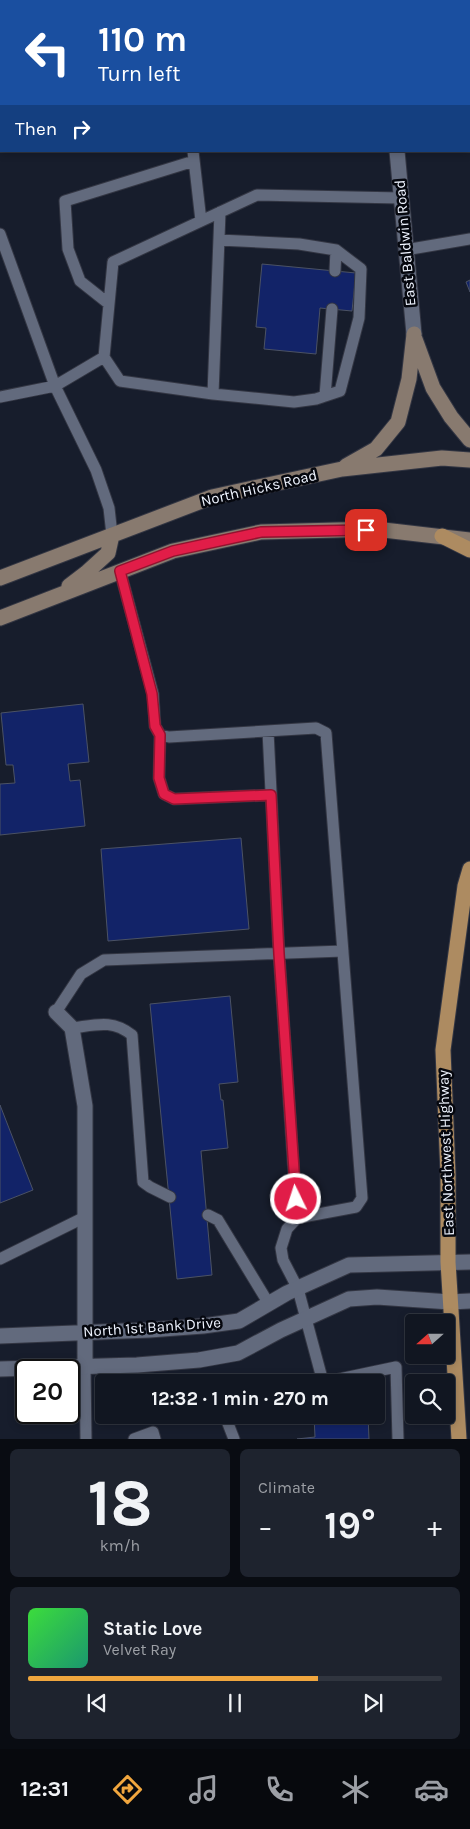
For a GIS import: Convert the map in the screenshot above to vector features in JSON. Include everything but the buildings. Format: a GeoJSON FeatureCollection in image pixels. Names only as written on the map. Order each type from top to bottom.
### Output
{"type":"FeatureCollection","features":[{"type":"Feature","properties":{"kind":"main road"},"geometry":{"type":"LineString","coordinates":[[414,334],[433,388],[450,417],[470,440]]}},
{"type":"Feature","properties":{"kind":"main road"},"geometry":{"type":"LineString","coordinates":[[342,469],[376,449],[398,422],[409,379],[414,334]]}},
{"type":"Feature","properties":{"kind":"main road","name":"North Hicks Road"},"geometry":{"type":"LineString","coordinates":[[0,578],[212,497],[342,469],[442,458],[470,460]]}},
{"type":"Feature","properties":{"kind":"main road"},"geometry":{"type":"LineString","coordinates":[[0,618],[173,551],[261,532],[375,530],[470,540]]}},
{"type":"Feature","properties":{"kind":"main road"},"geometry":{"type":"LineString","coordinates":[[49,599],[86,573],[108,553],[112,535]]}},
{"type":"Feature","properties":{"kind":"main road"},"geometry":{"type":"LineString","coordinates":[[442,536],[470,550]]}},
{"type":"Feature","properties":{"kind":"main road","name":"East Northwest Highway"},"geometry":{"type":"LineString","coordinates":[[459,1439],[448,1262],[448,1174],[443,1050],[464,886],[470,869]]}},
{"type":"Feature","properties":{"kind":"street","name":"East Baldwin Road"},"geometry":{"type":"LineString","coordinates":[[397,152],[414,334]]}},
{"type":"Feature","properties":{"kind":"street"},"geometry":{"type":"LineString","coordinates":[[56,1012],[72,1028],[85,1106],[85,1367]]}},
{"type":"Feature","properties":{"kind":"street","name":"North 1st Bank Drive"},"geometry":{"type":"LineString","coordinates":[[0,1336],[167,1328],[239,1321],[298,1289],[349,1265],[470,1262]]}},
{"type":"Feature","properties":{"kind":"street"},"geometry":{"type":"LineString","coordinates":[[0,1369],[137,1365],[199,1360],[238,1353],[349,1299],[377,1297],[450,1302],[470,1301]]}},
{"type":"Feature","properties":{"kind":"lane"},"geometry":{"type":"LineString","coordinates":[[109,304],[80,281],[68,250],[65,201],[193,156],[201,221]]}},
{"type":"Feature","properties":{"kind":"lane"},"geometry":{"type":"LineString","coordinates":[[219,240],[299,244],[336,250],[360,269],[359,318],[340,391],[316,399],[294,402],[213,394],[120,381],[104,357],[113,262],[257,195],[400,198]]}},
{"type":"Feature","properties":{"kind":"lane"},"geometry":{"type":"LineString","coordinates":[[213,394],[220,212]]}},
{"type":"Feature","properties":{"kind":"lane"},"geometry":{"type":"LineString","coordinates":[[0,234],[54,386],[96,470],[109,508],[112,535]]}},
{"type":"Feature","properties":{"kind":"lane"},"geometry":{"type":"LineString","coordinates":[[405,250],[470,239]]}},
{"type":"Feature","properties":{"kind":"lane"},"geometry":{"type":"LineString","coordinates":[[334,271],[336,250]]}},
{"type":"Feature","properties":{"kind":"lane"},"geometry":{"type":"LineString","coordinates":[[325,396],[332,309]]}},
{"type":"Feature","properties":{"kind":"lane"},"geometry":{"type":"LineString","coordinates":[[0,397],[54,386],[104,357]]}},
{"type":"Feature","properties":{"kind":"lane"},"geometry":{"type":"LineString","coordinates":[[120,571],[152,694],[155,726],[160,735],[159,778],[164,794],[174,799],[271,795]]}},
{"type":"Feature","properties":{"kind":"lane"},"geometry":{"type":"LineString","coordinates":[[160,735],[169,738],[316,728],[326,733],[362,1198],[356,1207],[297,1218],[287,1229],[281,1248],[283,1260],[298,1289],[322,1374]]}},
{"type":"Feature","properties":{"kind":"lane"},"geometry":{"type":"LineString","coordinates":[[268,731],[279,954],[297,1218]]}},
{"type":"Feature","properties":{"kind":"lane"},"geometry":{"type":"LineString","coordinates":[[56,1012],[81,974],[104,960],[343,951]]}},
{"type":"Feature","properties":{"kind":"lane"},"geometry":{"type":"LineString","coordinates":[[72,1028],[114,1024],[124,1028],[132,1035],[143,1182],[170,1197]]}},
{"type":"Feature","properties":{"kind":"lane"},"geometry":{"type":"LineString","coordinates":[[208,1215],[218,1220],[269,1304]]}},
{"type":"Feature","properties":{"kind":"lane"},"geometry":{"type":"LineString","coordinates":[[0,1259],[85,1217]]}},
{"type":"Feature","properties":{"kind":"lane"},"geometry":{"type":"LineString","coordinates":[[85,1367],[86,1439]]}},
{"type":"Feature","properties":{"kind":"lane"},"geometry":{"type":"LineString","coordinates":[[362,1374],[396,1367],[398,1439]]}},
{"type":"Feature","properties":{"kind":"lane"},"geometry":{"type":"LineString","coordinates":[[228,1424],[234,1439]]}},
{"type":"Feature","properties":{"kind":"lane"},"geometry":{"type":"LineString","coordinates":[[134,1439],[153,1432],[155,1439]]}},
{"type":"Feature","properties":{"kind":"route"},"geometry":{"type":"LineString","coordinates":[[296,1199],[279,954],[271,795],[174,799],[164,794],[159,778],[160,735],[155,726],[152,694],[120,571],[173,551],[261,532],[366,530]]}}]}
